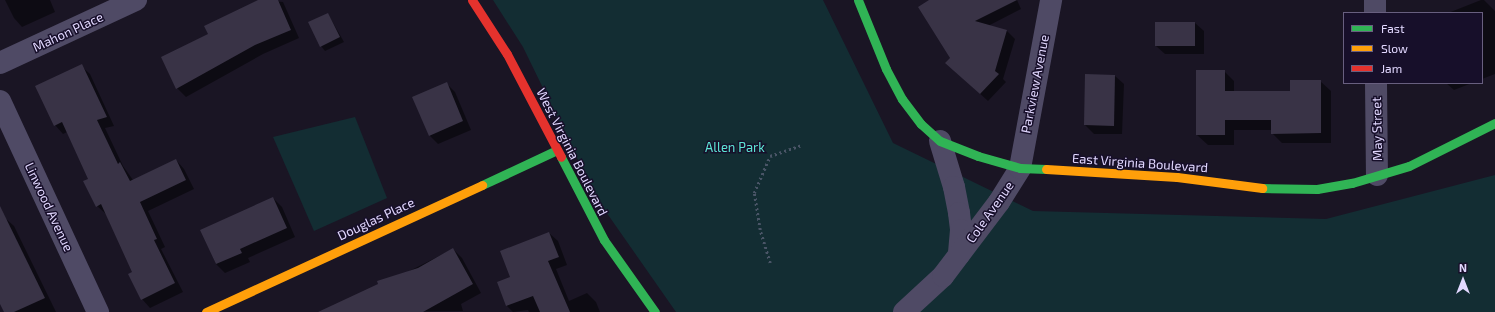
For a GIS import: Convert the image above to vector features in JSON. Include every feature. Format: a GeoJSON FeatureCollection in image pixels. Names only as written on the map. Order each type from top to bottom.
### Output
{"type":"FeatureCollection","features":[{"type":"Feature","properties":{"kind":"street","name":"Mahon Place"},"geometry":{"type":"LineString","coordinates":[[0,63],[136,0]]}},
{"type":"Feature","properties":{"kind":"street","name":"West Virginia Boulevard"},"geometry":{"type":"LineString","coordinates":[[472,0],[507,54],[604,240],[655,312]]}},
{"type":"Feature","properties":{"kind":"street","name":"East Virginia Boulevard"},"geometry":{"type":"LineString","coordinates":[[858,0],[886,70],[902,99],[921,124],[940,141],[978,156],[1020,168],[1177,177],[1280,190],[1316,189],[1352,183],[1409,166],[1495,123]]}},
{"type":"Feature","properties":{"kind":"street","name":"Parkview Avenue"},"geometry":{"type":"LineString","coordinates":[[1020,168],[1051,0]]}},
{"type":"Feature","properties":{"kind":"street"},"geometry":{"type":"LineString","coordinates":[[1375,0],[1375,12]]}},
{"type":"Feature","properties":{"kind":"street","name":"May Street"},"geometry":{"type":"LineString","coordinates":[[1376,84],[1378,176]]}},
{"type":"Feature","properties":{"kind":"street","name":"Linwood Avenue"},"geometry":{"type":"LineString","coordinates":[[0,101],[98,312]]}},
{"type":"Feature","properties":{"kind":"street","name":"Cole Avenue"},"geometry":{"type":"LineString","coordinates":[[940,141],[958,206],[961,230],[959,255]]}},
{"type":"Feature","properties":{"kind":"street","name":"Douglas Place"},"geometry":{"type":"LineString","coordinates":[[206,312],[557,150]]}},
{"type":"Feature","properties":{"kind":"street","name":"Cole Avenue"},"geometry":{"type":"LineString","coordinates":[[904,312],[943,276],[999,202],[1020,168]]}},
{"type":"Feature","properties":{"kind":"path"},"geometry":{"type":"LineString","coordinates":[[770,263],[760,230],[754,193],[770,156],[802,145]]}},
{"type":"Feature","properties":{"kind":"green space","name":"Allen Park"},"geometry":{"type":"Polygon","coordinates":[[[493,0],[823,0],[893,143],[1033,211],[1326,219],[1495,175],[1495,312],[676,312],[597,199],[523,47],[493,0]]]}},
{"type":"Feature","properties":{"kind":"green space"},"geometry":{"type":"Polygon","coordinates":[[[355,117],[387,198],[314,231],[273,137],[355,117]]]}},
{"type":"Feature","properties":{"kind":"building"},"geometry":{"type":"Polygon","coordinates":[[[258,0],[278,0],[291,30],[255,45],[176,89],[161,57],[208,34],[204,26],[258,0]]]}},
{"type":"Feature","properties":{"kind":"building"},"geometry":{"type":"Polygon","coordinates":[[[929,0],[1017,0],[975,21],[1007,30],[995,71],[999,74],[980,94],[945,63],[950,58],[918,7],[929,0]]]}},
{"type":"Feature","properties":{"kind":"building"},"geometry":{"type":"Polygon","coordinates":[[[328,13],[340,37],[320,47],[308,22],[328,13]]]}},
{"type":"Feature","properties":{"kind":"building"},"geometry":{"type":"Polygon","coordinates":[[[1155,22],[1195,22],[1195,46],[1155,46],[1155,22]]]}},
{"type":"Feature","properties":{"kind":"building"},"geometry":{"type":"Polygon","coordinates":[[[82,64],[107,117],[97,120],[118,164],[120,162],[130,181],[176,159],[186,180],[140,202],[157,239],[154,240],[175,283],[141,300],[128,274],[132,272],[101,204],[96,207],[83,181],[88,179],[62,122],[54,126],[35,86],[82,64]]]}},
{"type":"Feature","properties":{"kind":"building"},"geometry":{"type":"Polygon","coordinates":[[[1196,70],[1225,70],[1225,91],[1290,91],[1290,80],[1321,80],[1321,133],[1271,134],[1271,120],[1225,120],[1225,135],[1196,135],[1196,70]]]}},
{"type":"Feature","properties":{"kind":"building"},"geometry":{"type":"Polygon","coordinates":[[[1085,74],[1115,75],[1114,126],[1084,125],[1085,74]]]}},
{"type":"Feature","properties":{"kind":"building"},"geometry":{"type":"Polygon","coordinates":[[[447,82],[463,121],[429,136],[412,97],[447,82]]]}},
{"type":"Feature","properties":{"kind":"building"},"geometry":{"type":"Polygon","coordinates":[[[273,197],[287,228],[240,249],[242,253],[216,264],[200,230],[273,197]]]}},
{"type":"Feature","properties":{"kind":"building"},"geometry":{"type":"Polygon","coordinates":[[[0,206],[45,298],[14,312],[4,312],[0,304],[0,206]]]}},
{"type":"Feature","properties":{"kind":"building"},"geometry":{"type":"Polygon","coordinates":[[[549,232],[559,257],[548,261],[570,312],[540,312],[533,296],[506,306],[497,282],[510,277],[500,251],[549,232]]]}},
{"type":"Feature","properties":{"kind":"building"},"geometry":{"type":"Polygon","coordinates":[[[453,248],[473,284],[423,312],[318,312],[378,284],[377,281],[418,268],[453,248]]]}},
{"type":"Feature","properties":{"kind":"traffic: fast"},"geometry":{"type":"LineString","coordinates":[[858,0],[886,69],[902,99],[921,124],[940,141],[978,156],[1020,168],[1046,169]]}},
{"type":"Feature","properties":{"kind":"traffic: fast"},"geometry":{"type":"LineString","coordinates":[[1262,188],[1317,189],[1352,183],[1409,166],[1495,123]]}},
{"type":"Feature","properties":{"kind":"traffic: fast"},"geometry":{"type":"LineString","coordinates":[[482,185],[557,150]]}},
{"type":"Feature","properties":{"kind":"traffic: fast"},"geometry":{"type":"LineString","coordinates":[[561,157],[604,240],[655,312]]}},
{"type":"Feature","properties":{"kind":"traffic: slow"},"geometry":{"type":"LineString","coordinates":[[1046,169],[1177,177],[1262,188]]}},
{"type":"Feature","properties":{"kind":"traffic: slow"},"geometry":{"type":"LineString","coordinates":[[206,312],[482,185]]}},
{"type":"Feature","properties":{"kind":"traffic: jam"},"geometry":{"type":"LineString","coordinates":[[472,0],[507,54],[561,157]]}}]}
